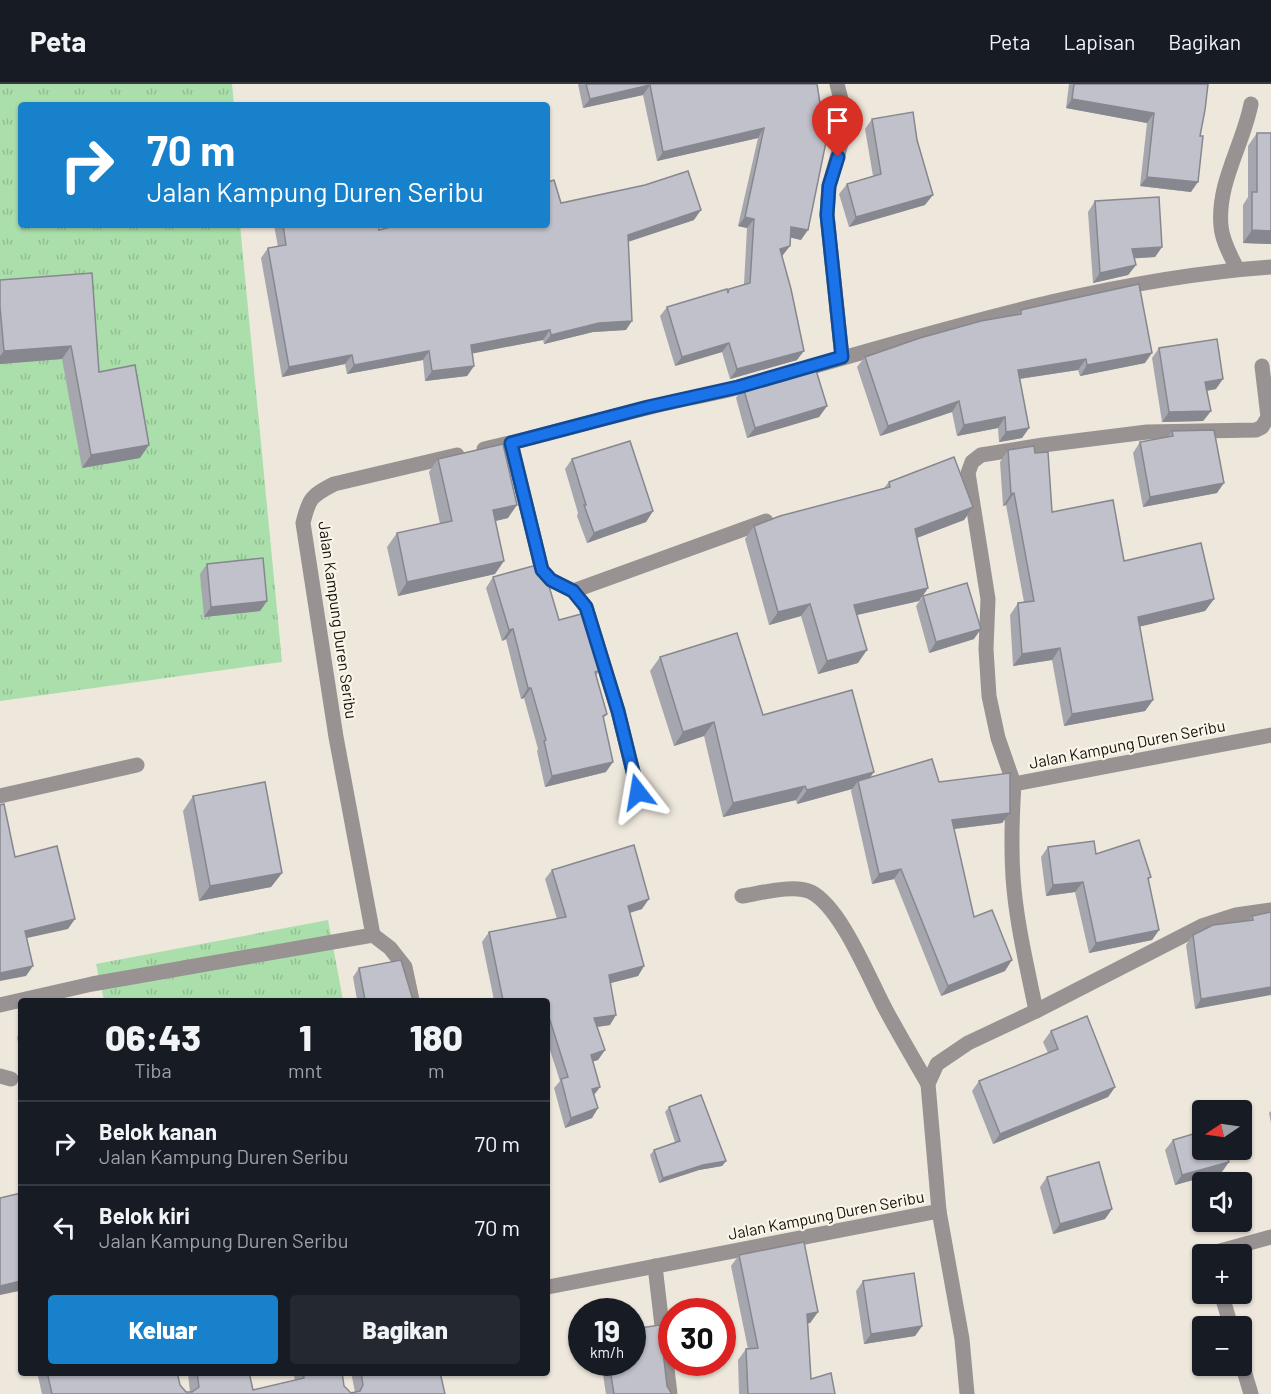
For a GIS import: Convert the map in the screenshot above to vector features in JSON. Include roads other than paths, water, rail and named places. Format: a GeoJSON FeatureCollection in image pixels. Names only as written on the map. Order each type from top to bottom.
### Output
{"type":"FeatureCollection","features":[{"type":"Feature","properties":{"kind":"street"},"geometry":{"type":"LineString","coordinates":[[837,84],[843,107],[842,140],[829,186],[827,215],[842,357]]}},
{"type":"Feature","properties":{"kind":"street"},"geometry":{"type":"LineString","coordinates":[[1237,270],[1221,227],[1222,205],[1230,167],[1251,104]]}},
{"type":"Feature","properties":{"kind":"street","name":"Jalan Kampung Duren Seribu"},"geometry":{"type":"LineString","coordinates":[[373,935],[336,737],[304,534],[303,523],[308,502],[319,492],[334,484],[381,471],[511,443],[648,407],[738,387],[1015,309],[1132,284],[1271,267]]}},
{"type":"Feature","properties":{"kind":"street"},"geometry":{"type":"LineString","coordinates":[[1014,784],[998,738],[989,696],[986,649],[988,599],[968,473],[972,462],[981,455],[1147,432],[1256,430],[1262,427],[1269,417],[1262,366]]}},
{"type":"Feature","properties":{"kind":"street"},"geometry":{"type":"LineString","coordinates":[[511,443],[542,570],[551,580],[573,591],[586,607],[618,711],[638,792]]}},
{"type":"Feature","properties":{"kind":"street"},"geometry":{"type":"LineString","coordinates":[[573,591],[766,521]]}},
{"type":"Feature","properties":{"kind":"street","name":"Jalan Kampung Duren Seribu"},"geometry":{"type":"LineString","coordinates":[[1036,1011],[1019,927],[1013,879],[1011,839],[1014,784],[1271,735]]}},
{"type":"Feature","properties":{"kind":"street"},"geometry":{"type":"LineString","coordinates":[[0,796],[136,765]]}},
{"type":"Feature","properties":{"kind":"street"},"geometry":{"type":"LineString","coordinates":[[742,896],[783,889],[809,891],[823,901],[841,925],[886,1012],[928,1084]]}},
{"type":"Feature","properties":{"kind":"street"},"geometry":{"type":"LineString","coordinates":[[928,1084],[937,1064],[968,1043],[1202,926],[1236,915],[1271,910]]}},
{"type":"Feature","properties":{"kind":"street"},"geometry":{"type":"LineString","coordinates":[[31,998],[92,984],[373,935],[390,948],[405,968],[412,998]]}},
{"type":"Feature","properties":{"kind":"street"},"geometry":{"type":"LineString","coordinates":[[0,1005],[18,1001]]}},
{"type":"Feature","properties":{"kind":"street","name":"Jalan Kampung Duren Seribu"},"geometry":{"type":"LineString","coordinates":[[550,1287],[939,1211],[928,1084]]}},
{"type":"Feature","properties":{"kind":"street"},"geometry":{"type":"LineString","coordinates":[[939,1211],[962,1339],[967,1394]]}},
{"type":"Feature","properties":{"kind":"street"},"geometry":{"type":"LineString","coordinates":[[1245,1244],[1271,1237]]}},
{"type":"Feature","properties":{"kind":"street"},"geometry":{"type":"LineString","coordinates":[[655,1266],[670,1394]]}},
{"type":"Feature","properties":{"kind":"street"},"geometry":{"type":"LineString","coordinates":[[1246,1376],[1251,1394]]}}]}
